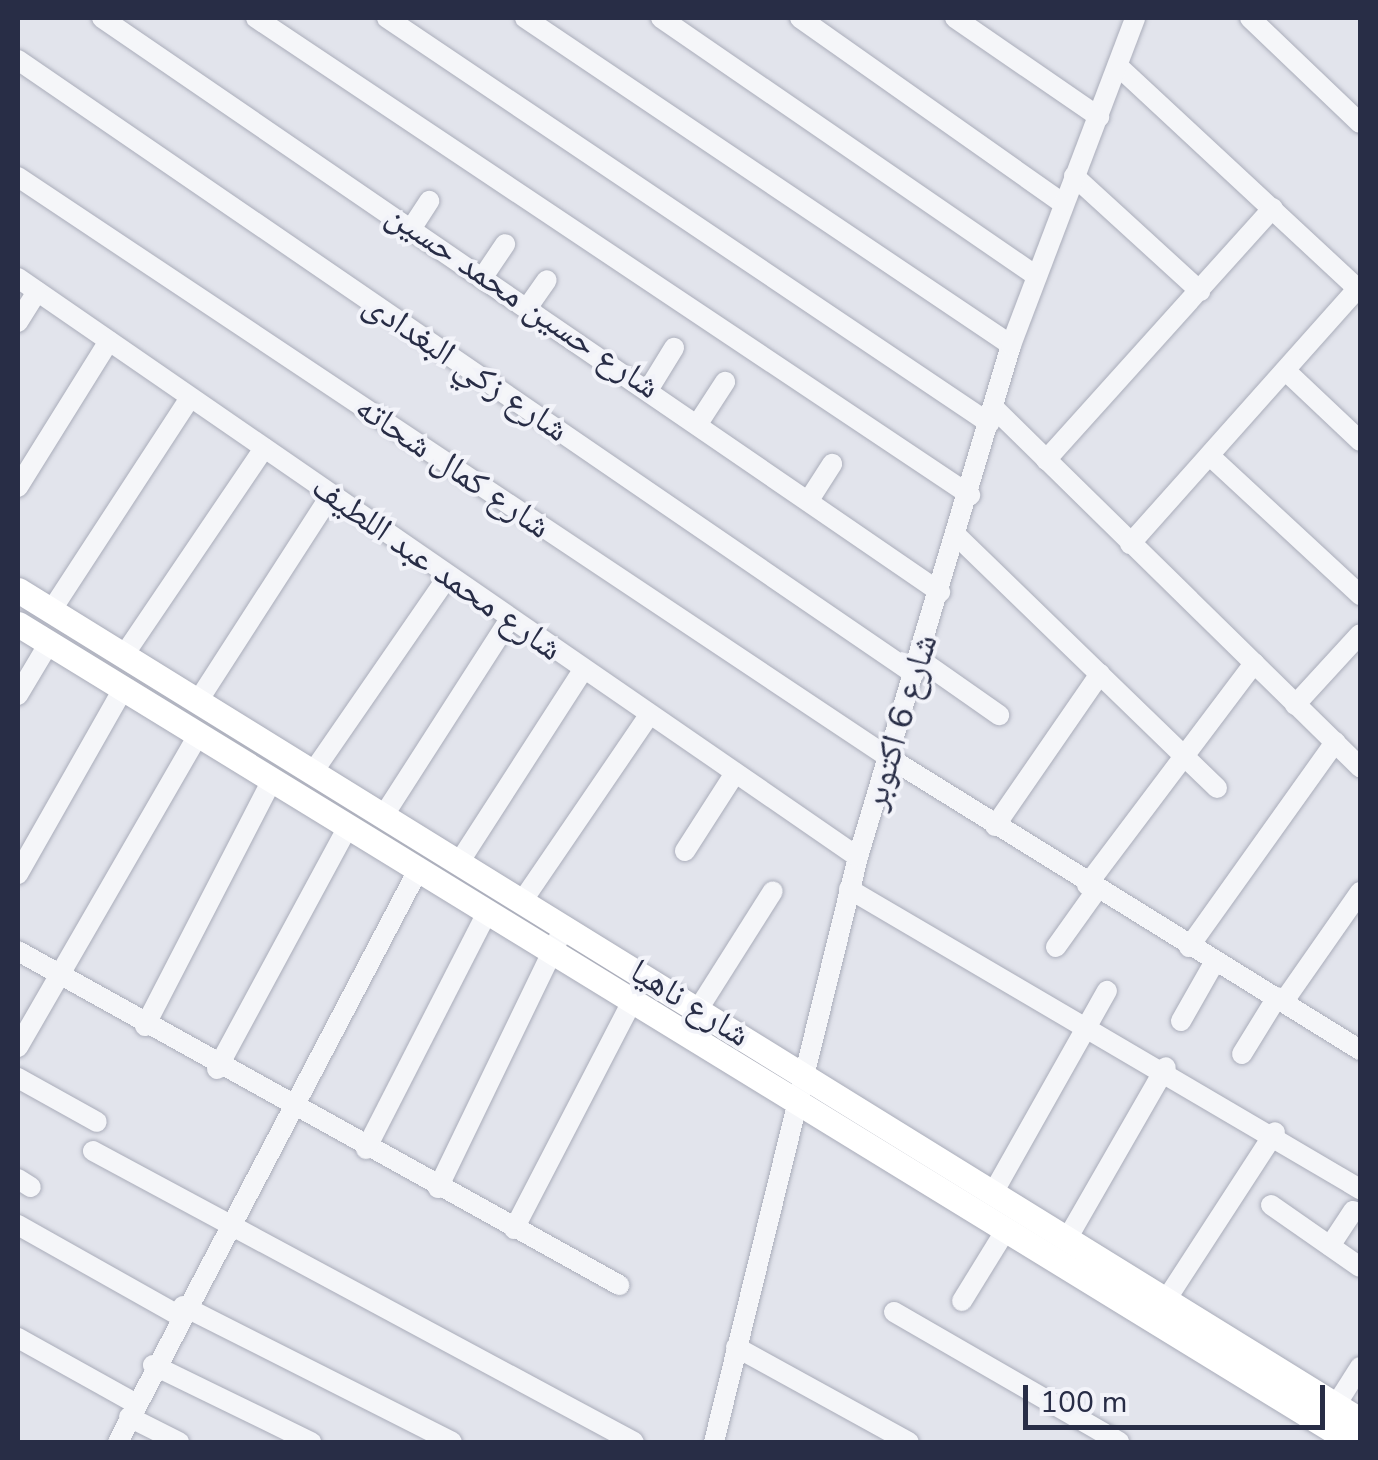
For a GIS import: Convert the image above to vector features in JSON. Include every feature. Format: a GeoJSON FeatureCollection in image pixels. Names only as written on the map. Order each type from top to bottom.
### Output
{"type":"FeatureCollection","features":[{"type":"Feature","properties":{"kind":"main road","name":"شارع ناهيا"},"geometry":{"type":"LineString","coordinates":[[18,590],[699,1008],[1068,1240],[1106,1277],[1352,1442]]}},
{"type":"Feature","properties":{"kind":"main road","name":"شارع ناهيا"},"geometry":{"type":"LineString","coordinates":[[18,624],[1005,1230],[1166,1300],[1326,1425],[1360,1420]]}},
{"type":"Feature","properties":{"kind":"street","name":"شارع حسين محمد حسين"},"geometry":{"type":"LineString","coordinates":[[102,18],[650,386],[940,592]]}},
{"type":"Feature","properties":{"kind":"street"},"geometry":{"type":"LineString","coordinates":[[256,18],[970,495]]}},
{"type":"Feature","properties":{"kind":"street"},"geometry":{"type":"LineString","coordinates":[[387,18],[991,416],[1046,460],[1360,767]]}},
{"type":"Feature","properties":{"kind":"street"},"geometry":{"type":"LineString","coordinates":[[525,18],[1012,345]]}},
{"type":"Feature","properties":{"kind":"street"},"geometry":{"type":"LineString","coordinates":[[660,18],[1036,275]]}},
{"type":"Feature","properties":{"kind":"street"},"geometry":{"type":"LineString","coordinates":[[800,18],[1062,203]]}},
{"type":"Feature","properties":{"kind":"street"},"geometry":{"type":"LineString","coordinates":[[955,18],[1099,118]]}},
{"type":"Feature","properties":{"kind":"street"},"geometry":{"type":"LineString","coordinates":[[1250,18],[1358,112]]}},
{"type":"Feature","properties":{"kind":"street","name":"شارع 6 اكتوبر"},"geometry":{"type":"LineString","coordinates":[[714,1442],[858,857],[1012,345],[1062,203],[1118,66],[1130,20]]}},
{"type":"Feature","properties":{"kind":"street","name":"شارع زكي البغدادى"},"geometry":{"type":"LineString","coordinates":[[18,60],[917,666],[999,715]]}},
{"type":"Feature","properties":{"kind":"street"},"geometry":{"type":"LineString","coordinates":[[1118,66],[1359,289],[1130,544]]}},
{"type":"Feature","properties":{"kind":"street"},"geometry":{"type":"LineString","coordinates":[[1074,176],[1200,292]]}},
{"type":"Feature","properties":{"kind":"street","name":"شارع كمال شحاته"},"geometry":{"type":"LineString","coordinates":[[18,177],[888,757],[1092,888],[1360,1050]]}},
{"type":"Feature","properties":{"kind":"street"},"geometry":{"type":"LineString","coordinates":[[413,226],[429,201]]}},
{"type":"Feature","properties":{"kind":"street"},"geometry":{"type":"LineString","coordinates":[[1046,460],[1273,208]]}},
{"type":"Feature","properties":{"kind":"street"},"geometry":{"type":"LineString","coordinates":[[485,274],[505,244]]}},
{"type":"Feature","properties":{"kind":"street","name":"شارع محمد عبد اللطيف"},"geometry":{"type":"LineString","coordinates":[[18,278],[858,857]]}},
{"type":"Feature","properties":{"kind":"street"},"geometry":{"type":"LineString","coordinates":[[530,304],[547,280]]}},
{"type":"Feature","properties":{"kind":"street"},"geometry":{"type":"LineString","coordinates":[[18,322],[37,292]]}},
{"type":"Feature","properties":{"kind":"street"},"geometry":{"type":"LineString","coordinates":[[18,487],[109,342]]}},
{"type":"Feature","properties":{"kind":"street"},"geometry":{"type":"LineString","coordinates":[[650,386],[674,348]]}},
{"type":"Feature","properties":{"kind":"street"},"geometry":{"type":"LineString","coordinates":[[1286,371],[1360,441]]}},
{"type":"Feature","properties":{"kind":"street"},"geometry":{"type":"LineString","coordinates":[[700,422],[725,382]]}},
{"type":"Feature","properties":{"kind":"street"},"geometry":{"type":"LineString","coordinates":[[51,611],[190,398]]}},
{"type":"Feature","properties":{"kind":"street"},"geometry":{"type":"LineString","coordinates":[[124,655],[264,448]]}},
{"type":"Feature","properties":{"kind":"street"},"geometry":{"type":"LineString","coordinates":[[1210,456],[1360,595]]}},
{"type":"Feature","properties":{"kind":"street"},"geometry":{"type":"LineString","coordinates":[[810,500],[832,464]]}},
{"type":"Feature","properties":{"kind":"street"},"geometry":{"type":"LineString","coordinates":[[198,701],[331,495]]}},
{"type":"Feature","properties":{"kind":"street"},"geometry":{"type":"LineString","coordinates":[[957,536],[1217,788]]}},
{"type":"Feature","properties":{"kind":"street"},"geometry":{"type":"LineString","coordinates":[[313,772],[448,576]]}},
{"type":"Feature","properties":{"kind":"street"},"geometry":{"type":"LineString","coordinates":[[384,815],[510,619]]}},
{"type":"Feature","properties":{"kind":"street"},"geometry":{"type":"LineString","coordinates":[[1295,705],[1360,634]]}},
{"type":"Feature","properties":{"kind":"street"},"geometry":{"type":"LineString","coordinates":[[18,695],[49,643]]}},
{"type":"Feature","properties":{"kind":"street"},"geometry":{"type":"LineString","coordinates":[[1056,947],[1184,756],[1254,663]]}},
{"type":"Feature","properties":{"kind":"street"},"geometry":{"type":"LineString","coordinates":[[460,862],[584,670]]}},
{"type":"Feature","properties":{"kind":"street"},"geometry":{"type":"LineString","coordinates":[[996,826],[1100,674]]}},
{"type":"Feature","properties":{"kind":"street"},"geometry":{"type":"LineString","coordinates":[[18,874],[123,689]]}},
{"type":"Feature","properties":{"kind":"street"},"geometry":{"type":"LineString","coordinates":[[523,900],[649,715]]}},
{"type":"Feature","properties":{"kind":"street"},"geometry":{"type":"LineString","coordinates":[[18,1047],[198,736]]}},
{"type":"Feature","properties":{"kind":"street"},"geometry":{"type":"LineString","coordinates":[[1189,948],[1334,742]]}},
{"type":"Feature","properties":{"kind":"street"},"geometry":{"type":"LineString","coordinates":[[685,851],[735,774]]}},
{"type":"Feature","properties":{"kind":"street"},"geometry":{"type":"LineString","coordinates":[[145,1026],[272,780]]}},
{"type":"Feature","properties":{"kind":"street"},"geometry":{"type":"LineString","coordinates":[[217,1069],[348,827]]}},
{"type":"Feature","properties":{"kind":"street"},"geometry":{"type":"LineString","coordinates":[[118,1442],[180,1310],[293,1110],[418,870]]}},
{"type":"Feature","properties":{"kind":"street"},"geometry":{"type":"LineString","coordinates":[[850,890],[1166,1067],[1275,1132],[1360,1189]]}},
{"type":"Feature","properties":{"kind":"street"},"geometry":{"type":"LineString","coordinates":[[699,1008],[773,891]]}},
{"type":"Feature","properties":{"kind":"street"},"geometry":{"type":"LineString","coordinates":[[1242,1054],[1360,892]]}},
{"type":"Feature","properties":{"kind":"street"},"geometry":{"type":"LineString","coordinates":[[366,1149],[488,912]]}},
{"type":"Feature","properties":{"kind":"street"},"geometry":{"type":"LineString","coordinates":[[438,1188],[564,926]]}},
{"type":"Feature","properties":{"kind":"street"},"geometry":{"type":"LineString","coordinates":[[18,951],[217,1069],[619,1285]]}},
{"type":"Feature","properties":{"kind":"street"},"geometry":{"type":"LineString","coordinates":[[1181,1022],[1214,963]]}},
{"type":"Feature","properties":{"kind":"street"},"geometry":{"type":"LineString","coordinates":[[993,1193],[1107,991]]}},
{"type":"Feature","properties":{"kind":"street"},"geometry":{"type":"LineString","coordinates":[[514,1229],[632,1002]]}},
{"type":"Feature","properties":{"kind":"street"},"geometry":{"type":"LineString","coordinates":[[1068,1240],[1166,1067]]}},
{"type":"Feature","properties":{"kind":"street"},"geometry":{"type":"LineString","coordinates":[[18,1078],[97,1122]]}},
{"type":"Feature","properties":{"kind":"street"},"geometry":{"type":"LineString","coordinates":[[1166,1300],[1275,1132]]}},
{"type":"Feature","properties":{"kind":"street"},"geometry":{"type":"LineString","coordinates":[[94,1150],[634,1442]]}},
{"type":"Feature","properties":{"kind":"street"},"geometry":{"type":"LineString","coordinates":[[1271,1205],[1360,1267]]}},
{"type":"Feature","properties":{"kind":"street"},"geometry":{"type":"LineString","coordinates":[[1330,1246],[1353,1211]]}},
{"type":"Feature","properties":{"kind":"street"},"geometry":{"type":"LineString","coordinates":[[18,1226],[180,1310],[452,1442]]}},
{"type":"Feature","properties":{"kind":"street"},"geometry":{"type":"LineString","coordinates":[[962,1300],[1005,1230]]}},
{"type":"Feature","properties":{"kind":"street"},"geometry":{"type":"LineString","coordinates":[[894,1312],[1119,1442]]}},
{"type":"Feature","properties":{"kind":"street"},"geometry":{"type":"LineString","coordinates":[[18,1338],[179,1442]]}},
{"type":"Feature","properties":{"kind":"street"},"geometry":{"type":"LineString","coordinates":[[736,1347],[909,1442]]}},
{"type":"Feature","properties":{"kind":"street"},"geometry":{"type":"LineString","coordinates":[[153,1365],[311,1442]]}},
{"type":"Feature","properties":{"kind":"street"},"geometry":{"type":"LineString","coordinates":[[1326,1425],[1360,1367]]}}]}
